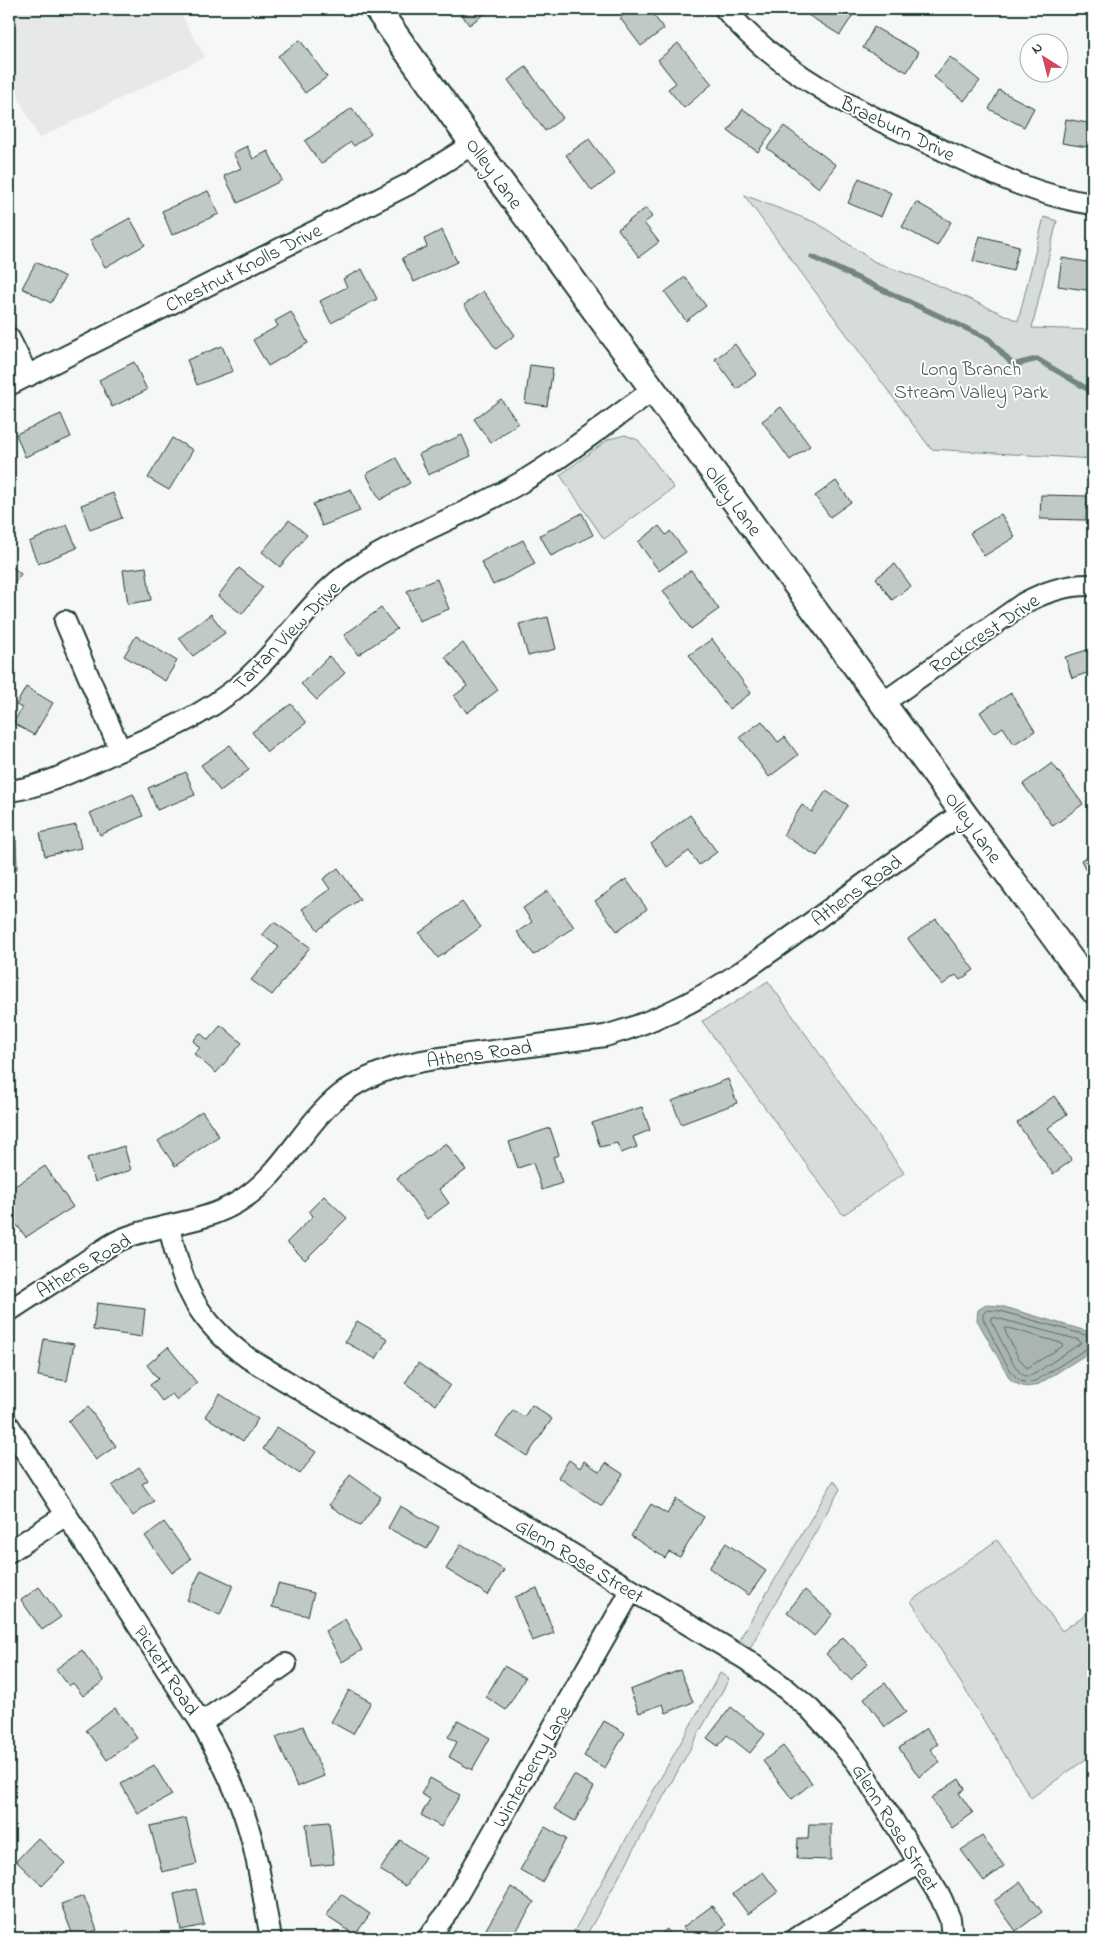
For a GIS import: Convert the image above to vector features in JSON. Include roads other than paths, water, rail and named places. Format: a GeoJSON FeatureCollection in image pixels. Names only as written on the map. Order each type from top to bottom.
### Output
{"type":"FeatureCollection","features":[{"type":"Feature","properties":{"kind":"main road","name":"Olley Lane"},"geometry":{"type":"LineString","coordinates":[[377,9],[473,144],[963,812],[1090,977]]}},
{"type":"Feature","properties":{"kind":"street","name":"Braeburn Drive"},"geometry":{"type":"LineString","coordinates":[[725,9],[762,46],[792,69],[826,92],[865,114],[1013,184],[1042,194],[1093,204]]}},
{"type":"Feature","properties":{"kind":"street","name":"Chestnut Knolls Drive"},"geometry":{"type":"LineString","coordinates":[[9,385],[409,184],[473,144]]}},
{"type":"Feature","properties":{"kind":"street"},"geometry":{"type":"LineString","coordinates":[[9,338],[28,376]]}},
{"type":"Feature","properties":{"kind":"street","name":"Tartan View Drive"},"geometry":{"type":"LineString","coordinates":[[9,791],[21,790],[56,779],[181,724],[228,695],[258,668],[319,598],[354,569],[520,483],[653,390]]}},
{"type":"Feature","properties":{"kind":"street","name":"Rockcrest Drive"},"geometry":{"type":"LineString","coordinates":[[883,703],[1024,603],[1040,594],[1063,586],[1093,585]]}},
{"type":"Feature","properties":{"kind":"street"},"geometry":{"type":"LineString","coordinates":[[65,621],[120,750]]}},
{"type":"Feature","properties":{"kind":"street","name":"Athens Road"},"geometry":{"type":"LineString","coordinates":[[9,1311],[118,1241],[139,1233],[169,1227],[219,1212],[256,1190],[282,1163],[319,1114],[340,1095],[364,1080],[390,1069],[423,1060],[605,1036],[634,1028],[705,995],[746,970],[963,812]]}},
{"type":"Feature","properties":{"kind":"street","name":"Glenn Rose Street"},"geometry":{"type":"LineString","coordinates":[[169,1227],[180,1270],[189,1293],[208,1323],[232,1347],[747,1660],[786,1688],[810,1709],[858,1764],[940,1898],[950,1918],[952,1938]]}},
{"type":"Feature","properties":{"kind":"street","name":"Pickett Road"},"geometry":{"type":"LineString","coordinates":[[9,1426],[201,1723],[226,1768],[244,1816],[258,1870],[271,1938]]}},
{"type":"Feature","properties":{"kind":"street"},"geometry":{"type":"LineString","coordinates":[[9,1552],[66,1515]]}},
{"type":"Feature","properties":{"kind":"street","name":"Winterberry Lane"},"geometry":{"type":"LineString","coordinates":[[428,1938],[447,1913],[631,1591]]}},
{"type":"Feature","properties":{"kind":"street"},"geometry":{"type":"LineString","coordinates":[[201,1723],[286,1664]]}},
{"type":"Feature","properties":{"kind":"street"},"geometry":{"type":"LineString","coordinates":[[796,1938],[918,1863]]}},
{"type":"Feature","properties":{"kind":"water"},"geometry":{"type":"Polygon","coordinates":[[[986,1305],[1001,1306],[1093,1333],[1093,1350],[1039,1384],[1027,1387],[1017,1384],[1010,1379],[977,1320],[978,1310],[986,1305]]]}},
{"type":"Feature","properties":{"kind":"waterway"},"geometry":{"type":"LineString","coordinates":[[812,257],[989,339],[1013,365],[1037,359],[1089,390],[1093,388]]}},
{"type":"Feature","properties":{"kind":"park label","name":"Long Branch Stream Valley Park"},"geometry":{"type":"Point","coordinates":[971,380]}}]}
